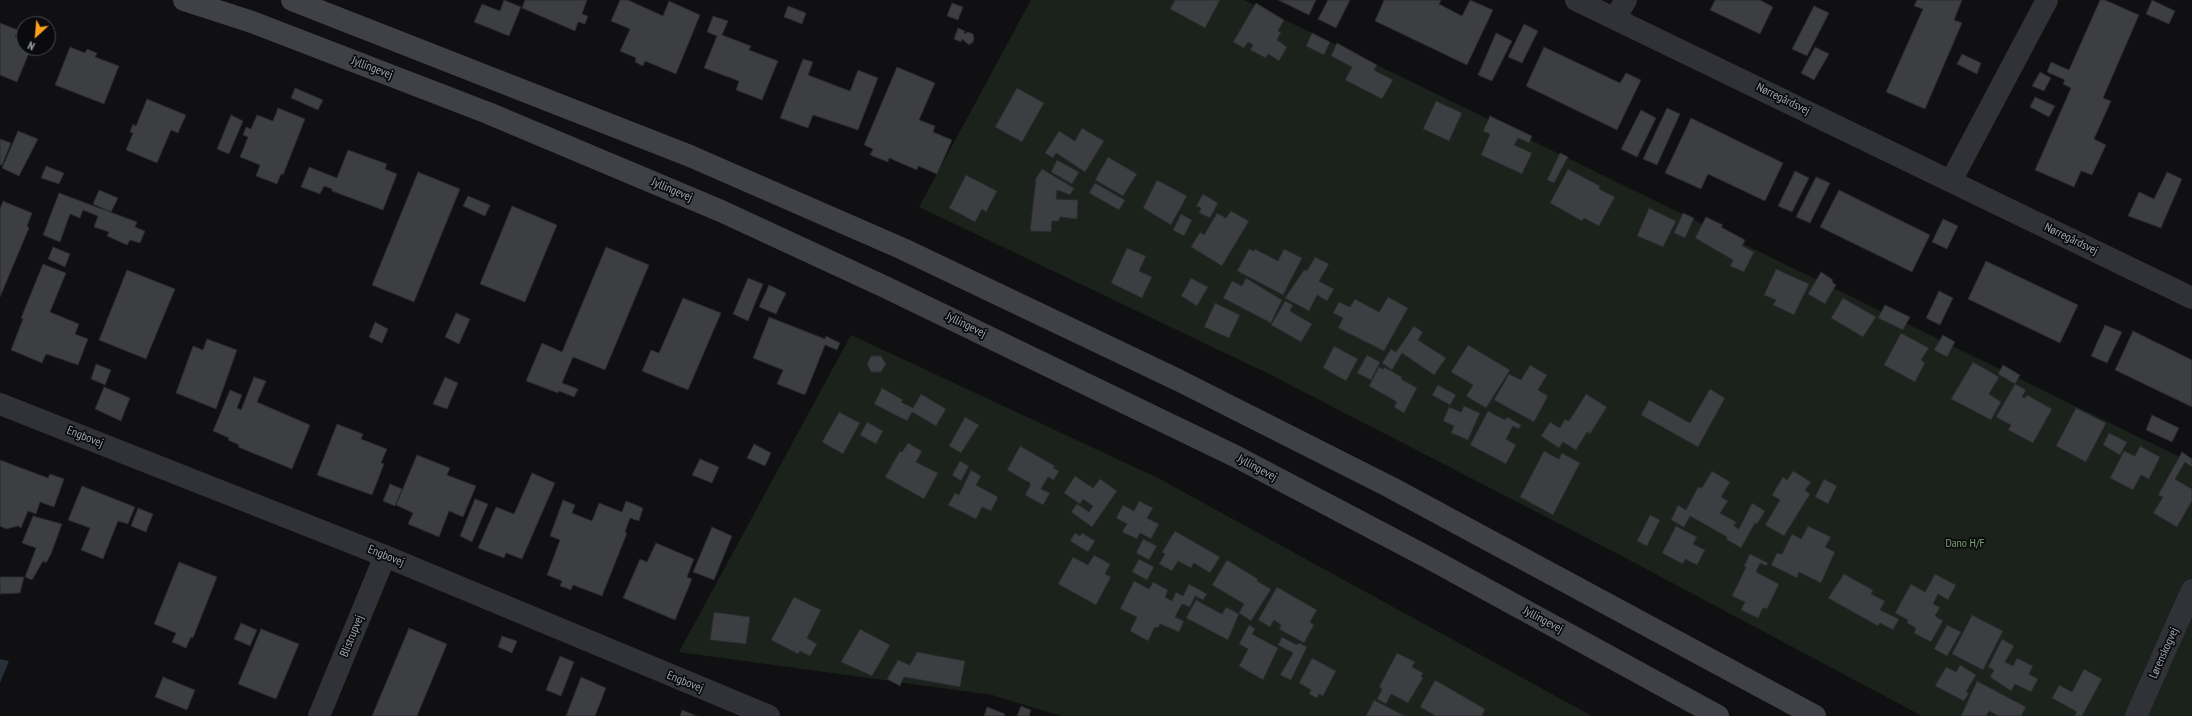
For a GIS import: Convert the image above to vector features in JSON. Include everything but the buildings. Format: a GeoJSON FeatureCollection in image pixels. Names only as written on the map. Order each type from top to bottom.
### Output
{"type":"FeatureCollection","features":[{"type":"Feature","properties":{"kind":"street","name":"Jyllingevej"},"geometry":{"type":"LineString","coordinates":[[184,0],[252,22],[488,113],[721,211],[884,286],[1234,456],[1429,558],[1718,716]]}},
{"type":"Feature","properties":{"kind":"street"},"geometry":{"type":"LineString","coordinates":[[292,0],[690,156],[903,249],[1178,380],[1390,487],[1815,716]]}},
{"type":"Feature","properties":{"kind":"street","name":"Nørregårdsvej"},"geometry":{"type":"LineString","coordinates":[[1576,0],[2192,298]]}},
{"type":"Feature","properties":{"kind":"street"},"geometry":{"type":"LineString","coordinates":[[1615,18],[1626,0]]}},
{"type":"Feature","properties":{"kind":"street"},"geometry":{"type":"LineString","coordinates":[[1951,181],[2048,0]]}},
{"type":"Feature","properties":{"kind":"street","name":"Engbovej"},"geometry":{"type":"LineString","coordinates":[[0,404],[385,556],[769,716]]}},
{"type":"Feature","properties":{"kind":"street","name":"Blistrupvej"},"geometry":{"type":"LineString","coordinates":[[319,716],[385,556]]}},
{"type":"Feature","properties":{"kind":"street","name":"Lørenskogvej"},"geometry":{"type":"LineString","coordinates":[[2136,716],[2192,590]]}},
{"type":"Feature","properties":{"kind":"green space","name":"Dano H/F"},"geometry":{"type":"Polygon","coordinates":[[[1031,0],[1244,0],[2192,463],[2192,716],[1922,716],[1618,554],[1269,374],[919,207],[1031,0]]]}},
{"type":"Feature","properties":{"kind":"green space"},"geometry":{"type":"Polygon","coordinates":[[[851,335],[1158,478],[1592,716],[1061,716],[992,695],[679,652],[851,335]]]}},
{"type":"Feature","properties":{"kind":"shaded area"},"geometry":{"type":"Polygon","coordinates":[[[0,659],[9,661],[0,683],[0,659]]]}}]}
